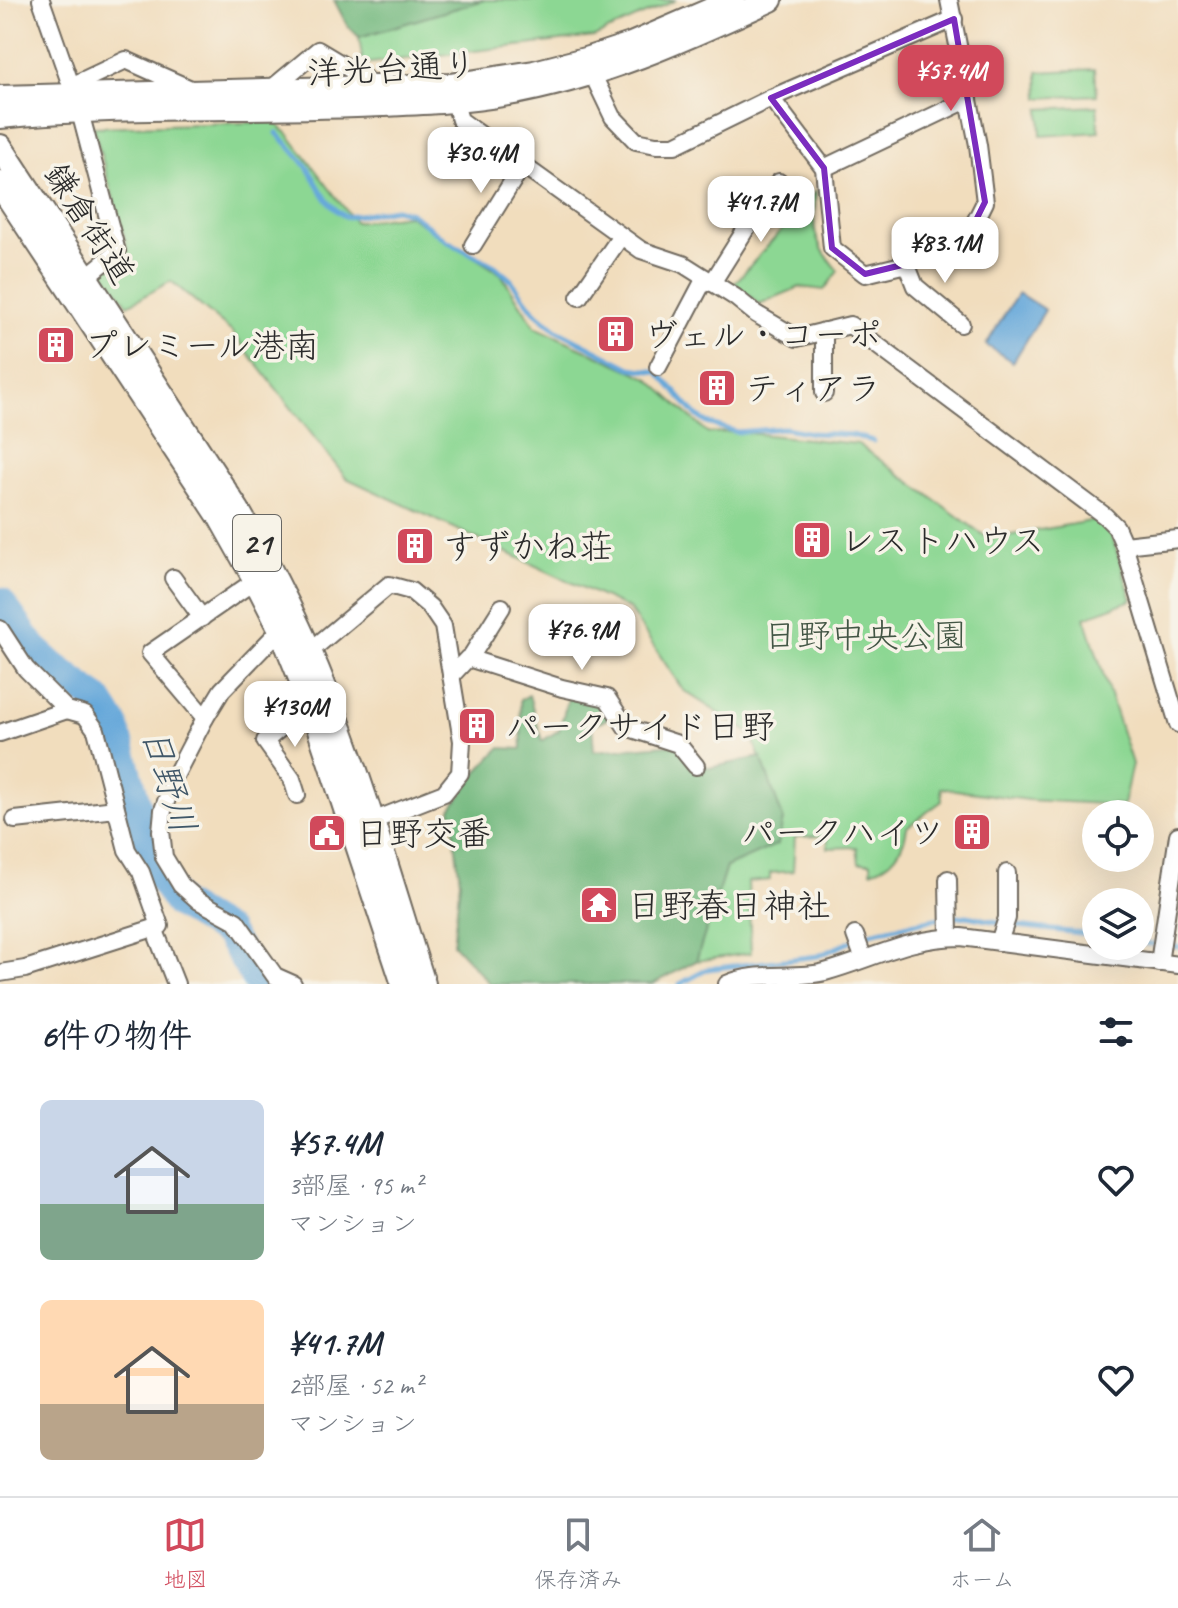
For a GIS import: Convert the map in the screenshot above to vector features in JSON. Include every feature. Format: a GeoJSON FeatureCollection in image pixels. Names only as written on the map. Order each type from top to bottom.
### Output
{"type":"FeatureCollection","features":[{"type":"Feature","properties":{"kind":"main road","name":"鎌倉街道"},"geometry":{"type":"LineString","coordinates":[[0,147],[259,548],[326,691],[423,984]]}},
{"type":"Feature","properties":{"kind":"main road","name":"鎌倉街道"},"geometry":{"type":"LineString","coordinates":[[3,194],[220,516],[281,629],[311,703],[404,984]]}},
{"type":"Feature","properties":{"kind":"street"},"geometry":{"type":"LineString","coordinates":[[41,0],[75,98],[117,252],[85,278]]}},
{"type":"Feature","properties":{"kind":"street","name":"洋光台通り"},"geometry":{"type":"LineString","coordinates":[[452,93],[631,44],[733,0]]}},
{"type":"Feature","properties":{"kind":"street","name":"洋光台通り"},"geometry":{"type":"LineString","coordinates":[[0,117],[75,98],[311,108],[452,93],[517,93],[592,73],[670,47],[771,0]]}},
{"type":"Feature","properties":{"kind":"street"},"geometry":{"type":"LineString","coordinates":[[771,98],[824,168],[832,248],[865,274],[906,263],[972,228],[985,202],[949,0]]}},
{"type":"Feature","properties":{"kind":"street"},"geometry":{"type":"LineString","coordinates":[[592,73],[613,117],[636,141],[675,145],[771,98],[954,19]]}},
{"type":"Feature","properties":{"kind":"street"},"geometry":{"type":"LineString","coordinates":[[270,90],[318,50],[363,77],[371,86]]}},
{"type":"Feature","properties":{"kind":"street"},"geometry":{"type":"LineString","coordinates":[[75,98],[126,60],[195,91]]}},
{"type":"Feature","properties":{"kind":"street"},"geometry":{"type":"LineString","coordinates":[[0,97],[75,98],[371,86],[452,93],[460,120],[641,250],[683,264],[769,323],[797,338],[850,325],[1105,516],[1116,527],[1124,545],[1178,724]]}},
{"type":"Feature","properties":{"kind":"street"},"geometry":{"type":"LineString","coordinates":[[824,168],[969,99]]}},
{"type":"Feature","properties":{"kind":"street"},"geometry":{"type":"LineString","coordinates":[[473,245],[522,166]]}},
{"type":"Feature","properties":{"kind":"street"},"geometry":{"type":"LineString","coordinates":[[658,367],[708,281],[779,182]]}},
{"type":"Feature","properties":{"kind":"street"},"geometry":{"type":"LineString","coordinates":[[579,297],[621,236]]}},
{"type":"Feature","properties":{"kind":"street"},"geometry":{"type":"LineString","coordinates":[[906,263],[915,286],[961,324]]}},
{"type":"Feature","properties":{"kind":"street"},"geometry":{"type":"LineString","coordinates":[[824,331],[824,393]]}},
{"type":"Feature","properties":{"kind":"street"},"geometry":{"type":"LineString","coordinates":[[1124,545],[1178,539]]}},
{"type":"Feature","properties":{"kind":"street"},"geometry":{"type":"LineString","coordinates":[[173,578],[202,618]]}},
{"type":"Feature","properties":{"kind":"street"},"geometry":{"type":"LineString","coordinates":[[205,718],[145,647],[202,618],[256,580]]}},
{"type":"Feature","properties":{"kind":"street"},"geometry":{"type":"LineString","coordinates":[[309,652],[389,585],[411,591],[430,607],[443,626],[462,741],[460,773],[444,793],[370,822]]}},
{"type":"Feature","properties":{"kind":"street"},"geometry":{"type":"LineString","coordinates":[[451,676],[470,658],[502,607]]}},
{"type":"Feature","properties":{"kind":"street"},"geometry":{"type":"LineString","coordinates":[[0,629],[26,669],[67,710],[85,715],[96,730],[127,850],[141,872],[160,926],[25,969],[0,973]]}},
{"type":"Feature","properties":{"kind":"street"},"geometry":{"type":"LineString","coordinates":[[281,629],[222,690],[205,718],[175,776],[163,810],[161,831],[164,857],[181,885],[199,901],[236,921],[275,976],[293,984]]}},
{"type":"Feature","properties":{"kind":"street"},"geometry":{"type":"LineString","coordinates":[[470,658],[562,688],[607,698],[626,727],[678,744],[696,766]]}},
{"type":"Feature","properties":{"kind":"street"},"geometry":{"type":"LineString","coordinates":[[297,795],[292,779],[265,741],[311,703]]}},
{"type":"Feature","properties":{"kind":"street"},"geometry":{"type":"LineString","coordinates":[[3,728],[67,710]]}},
{"type":"Feature","properties":{"kind":"street"},"geometry":{"type":"LineString","coordinates":[[15,820],[116,809]]}},
{"type":"Feature","properties":{"kind":"street"},"geometry":{"type":"LineString","coordinates":[[1160,959],[1178,835]]}},
{"type":"Feature","properties":{"kind":"street"},"geometry":{"type":"LineString","coordinates":[[141,872],[164,857]]}},
{"type":"Feature","properties":{"kind":"street"},"geometry":{"type":"LineString","coordinates":[[1002,931],[1007,873]]}},
{"type":"Feature","properties":{"kind":"street"},"geometry":{"type":"LineString","coordinates":[[948,879],[949,926]]}},
{"type":"Feature","properties":{"kind":"street"},"geometry":{"type":"LineString","coordinates":[[727,984],[747,971],[804,976],[826,971],[859,947],[907,943],[949,926],[1002,931],[1160,959],[1178,965]]}},
{"type":"Feature","properties":{"kind":"street"},"geometry":{"type":"LineString","coordinates":[[154,928],[176,984]]}},
{"type":"Feature","properties":{"kind":"highlighted area"},"geometry":{"type":"Polygon","coordinates":[[[954,19],[985,202],[972,228],[902,265],[865,274],[832,248],[824,168],[771,98],[954,19]]]}},
{"type":"Feature","properties":{"kind":"green space"},"geometry":{"type":"Polygon","coordinates":[[[334,0],[484,0],[359,37],[347,25],[334,0]]]}},
{"type":"Feature","properties":{"kind":"green space"},"geometry":{"type":"Polygon","coordinates":[[[484,0],[676,0],[594,37],[363,64],[359,37],[484,0]]]}},
{"type":"Feature","properties":{"kind":"green space"},"geometry":{"type":"Polygon","coordinates":[[[1095,69],[1097,95],[1039,98],[1038,72],[1095,69]]]}},
{"type":"Feature","properties":{"kind":"green space"},"geometry":{"type":"Polygon","coordinates":[[[1097,106],[1099,132],[1041,136],[1040,109],[1097,106]]]}},
{"type":"Feature","properties":{"kind":"green space","name":"日野中央公園"},"geometry":{"type":"Polygon","coordinates":[[[274,122],[288,134],[355,222],[408,215],[501,274],[535,327],[648,378],[708,433],[737,432],[858,444],[989,539],[1096,520],[1110,530],[1132,600],[1085,617],[1132,764],[1124,800],[1082,800],[1082,803],[1028,800],[941,788],[942,801],[907,827],[900,849],[891,860],[871,871],[871,863],[859,863],[857,847],[828,848],[827,836],[795,837],[793,871],[770,873],[770,880],[748,882],[751,953],[696,961],[726,867],[778,843],[783,819],[751,734],[683,690],[629,609],[346,478],[232,332],[171,281],[128,305],[102,270],[128,250],[93,127],[274,122]]]}},
{"type":"Feature","properties":{"kind":"green space"},"geometry":{"type":"Polygon","coordinates":[[[816,191],[816,234],[823,251],[838,271],[824,290],[800,287],[759,304],[734,284],[816,191]]]}},
{"type":"Feature","properties":{"kind":"green space","name":"日野春日神社"},"geometry":{"type":"Polygon","coordinates":[[[570,692],[604,701],[615,716],[592,725],[594,751],[678,744],[709,768],[761,757],[783,819],[778,844],[726,867],[696,961],[653,984],[490,984],[453,944],[460,881],[451,809],[480,769],[500,748],[522,749],[520,700],[529,695],[542,741],[559,730],[570,692]]]}},
{"type":"Feature","properties":{"kind":"water"},"geometry":{"type":"Polygon","coordinates":[[[1018,293],[1045,310],[1013,362],[986,345],[1018,293]]]}},
{"type":"Feature","properties":{"kind":"waterway"},"geometry":{"type":"LineString","coordinates":[[277,133],[304,163],[329,202],[340,213],[347,217],[395,209],[411,213],[447,241],[495,266],[511,280],[534,311],[557,330],[631,368],[658,372],[695,414],[707,423],[737,432],[785,428],[852,435],[873,441]]}},
{"type":"Feature","properties":{"kind":"waterway","name":"日野川"},"geometry":{"type":"LineString","coordinates":[[0,602],[33,648],[99,701],[114,725],[148,846],[160,877],[179,904],[228,933],[259,984]]}},
{"type":"Feature","properties":{"kind":"waterway"},"geometry":{"type":"LineString","coordinates":[[680,984],[708,969],[818,956],[870,933],[935,919],[967,916],[1082,933]]}},
{"type":"Feature","properties":{"kind":"waterway"},"geometry":{"type":"LineString","coordinates":[[1154,944],[1178,947]]}},
{"type":"Feature","properties":{"kind":"place","name":"ヴェル・コーポ"},"geometry":{"type":"Point","coordinates":[616,334]}},
{"type":"Feature","properties":{"kind":"place","name":"プレミール港南"},"geometry":{"type":"Point","coordinates":[56,345]}},
{"type":"Feature","properties":{"kind":"place","name":"ティアラ"},"geometry":{"type":"Point","coordinates":[717,388]}},
{"type":"Feature","properties":{"kind":"place","name":"レストハウス"},"geometry":{"type":"Point","coordinates":[812,540]}},
{"type":"Feature","properties":{"kind":"place","name":"すずかね荘"},"geometry":{"type":"Point","coordinates":[415,546]}},
{"type":"Feature","properties":{"kind":"place","name":"パークサイド日野"},"geometry":{"type":"Point","coordinates":[477,726]}},
{"type":"Feature","properties":{"kind":"place","name":"パークハイツ"},"geometry":{"type":"Point","coordinates":[972,832]}},
{"type":"Feature","properties":{"kind":"place","name":"日野交番"},"geometry":{"type":"Point","coordinates":[327,833]}},
{"type":"Feature","properties":{"kind":"place","name":"日野春日神社"},"geometry":{"type":"Point","coordinates":[599,905]}}]}
